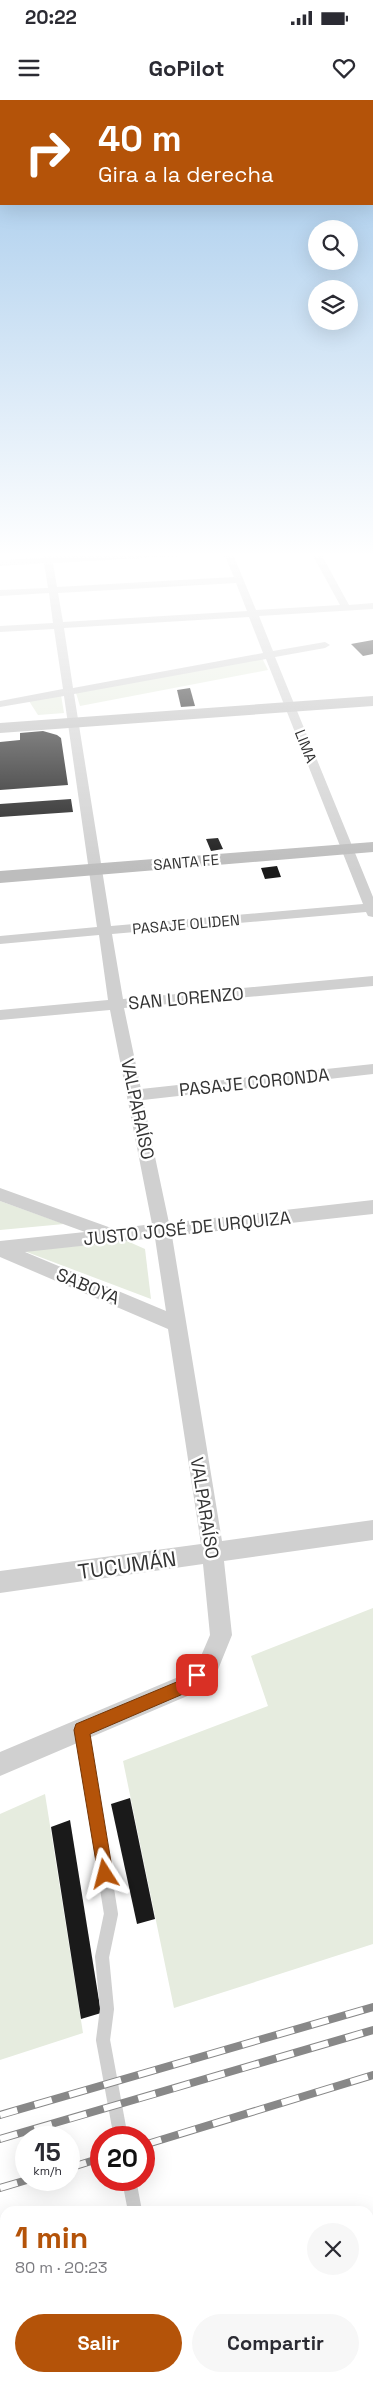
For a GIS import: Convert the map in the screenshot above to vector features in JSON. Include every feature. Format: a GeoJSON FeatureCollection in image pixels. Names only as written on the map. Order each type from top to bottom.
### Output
{"type":"FeatureCollection","features":[{"type":"Feature","properties":{"kind":"main road"},"geometry":{"type":"LineString","coordinates":[[0,728],[373,701]]}},
{"type":"Feature","properties":{"kind":"main road","name":"SANTA FE"},"geometry":{"type":"LineString","coordinates":[[0,877],[373,847]]}},
{"type":"Feature","properties":{"kind":"street","name":"VALPARAÍSO"},"geometry":{"type":"LineString","coordinates":[[65,658],[116,1004],[162,1230],[213,1552],[221,1635],[209,1664],[184,1686],[82,1730]]}},
{"type":"Feature","properties":{"kind":"street"},"geometry":{"type":"LineString","coordinates":[[0,704],[249,658]]}},
{"type":"Feature","properties":{"kind":"street","name":"LIMA"},"geometry":{"type":"LineString","coordinates":[[269,658],[372,909]]}},
{"type":"Feature","properties":{"kind":"street","name":"PASAJE OLIDEN"},"geometry":{"type":"LineString","coordinates":[[0,940],[372,909]]}},
{"type":"Feature","properties":{"kind":"street","name":"SAN LORENZO"},"geometry":{"type":"LineString","coordinates":[[0,1015],[373,981]]}},
{"type":"Feature","properties":{"kind":"street","name":"PASAJE CORONDA"},"geometry":{"type":"LineString","coordinates":[[135,1095],[373,1069]]}},
{"type":"Feature","properties":{"kind":"street"},"geometry":{"type":"LineString","coordinates":[[0,1194],[114,1236]]}},
{"type":"Feature","properties":{"kind":"street","name":"JUSTO JOSÉ DE URQUIZA"},"geometry":{"type":"LineString","coordinates":[[0,1248],[373,1208]]}},
{"type":"Feature","properties":{"kind":"street","name":"SABOYA"},"geometry":{"type":"LineString","coordinates":[[0,1248],[177,1324]]}},
{"type":"Feature","properties":{"kind":"street","name":"TUCUMÁN"},"geometry":{"type":"LineString","coordinates":[[0,1582],[373,1530]]}},
{"type":"Feature","properties":{"kind":"street"},"geometry":{"type":"LineString","coordinates":[[0,1764],[82,1730]]}},
{"type":"Feature","properties":{"kind":"lane"},"geometry":{"type":"LineString","coordinates":[[82,1730],[111,1914],[102,1957],[107,2009],[103,2040],[118,2126]]}},
{"type":"Feature","properties":{"kind":"lane"},"geometry":{"type":"LineString","coordinates":[[131,2191],[134,2206]]}},
{"type":"Feature","properties":{"kind":"shaded area"},"geometry":{"type":"Polygon","coordinates":[[[259,658],[262,658],[268,670],[80,706],[76,693],[259,658]]]}},
{"type":"Feature","properties":{"kind":"shaded area"},"geometry":{"type":"Polygon","coordinates":[[[61,695],[64,713],[38,715],[29,701],[61,695]]]}},
{"type":"Feature","properties":{"kind":"shaded area"},"geometry":{"type":"Polygon","coordinates":[[[0,1201],[64,1224],[0,1230],[0,1201]]]}},
{"type":"Feature","properties":{"kind":"shaded area"},"geometry":{"type":"Polygon","coordinates":[[[127,1241],[145,1249],[151,1299],[24,1251],[127,1241]]]}},
{"type":"Feature","properties":{"kind":"shaded area"},"geometry":{"type":"Polygon","coordinates":[[[373,1608],[373,1944],[174,2008],[123,1761],[268,1706],[251,1656],[373,1608]]]}},
{"type":"Feature","properties":{"kind":"shaded area"},"geometry":{"type":"Polygon","coordinates":[[[45,1794],[83,2033],[0,2060],[0,1814],[45,1794]]]}},
{"type":"Feature","properties":{"kind":"building"},"geometry":{"type":"Polygon","coordinates":[[[190,688],[195,706],[181,707],[177,690],[190,688]]]}},
{"type":"Feature","properties":{"kind":"building"},"geometry":{"type":"Polygon","coordinates":[[[43,731],[61,738],[68,785],[0,790],[0,742],[20,740],[20,733],[43,731]]]}},
{"type":"Feature","properties":{"kind":"building"},"geometry":{"type":"Polygon","coordinates":[[[71,799],[73,812],[0,817],[0,804],[71,799]]]}},
{"type":"Feature","properties":{"kind":"building"},"geometry":{"type":"Polygon","coordinates":[[[218,838],[223,849],[211,851],[206,839],[218,838]]]}},
{"type":"Feature","properties":{"kind":"building"},"geometry":{"type":"Polygon","coordinates":[[[277,866],[281,877],[265,879],[261,868],[277,866]]]}},
{"type":"Feature","properties":{"kind":"building"},"geometry":{"type":"Polygon","coordinates":[[[130,1798],[155,1919],[137,1924],[111,1804],[130,1798]]]}},
{"type":"Feature","properties":{"kind":"building"},"geometry":{"type":"Polygon","coordinates":[[[70,1820],[101,2013],[81,2019],[51,1827],[70,1820]]]}},
{"type":"Feature","properties":{"kind":"railway"},"geometry":{"type":"LineString","coordinates":[[0,2115],[373,2007]]}},
{"type":"Feature","properties":{"kind":"railway"},"geometry":{"type":"LineString","coordinates":[[0,2139],[373,2030]]}},
{"type":"Feature","properties":{"kind":"railway"},"geometry":{"type":"LineString","coordinates":[[155,2142],[373,2075]]}},
{"type":"Feature","properties":{"kind":"railway"},"geometry":{"type":"LineString","coordinates":[[80,2165],[90,2161]]}},
{"type":"Feature","properties":{"kind":"railway"},"geometry":{"type":"LineString","coordinates":[[0,2188],[15,2184]]}},
{"type":"Feature","properties":{"kind":"route"},"geometry":{"type":"LineString","coordinates":[[105,1874],[82,1730],[184,1686],[197,1675]]}}]}
